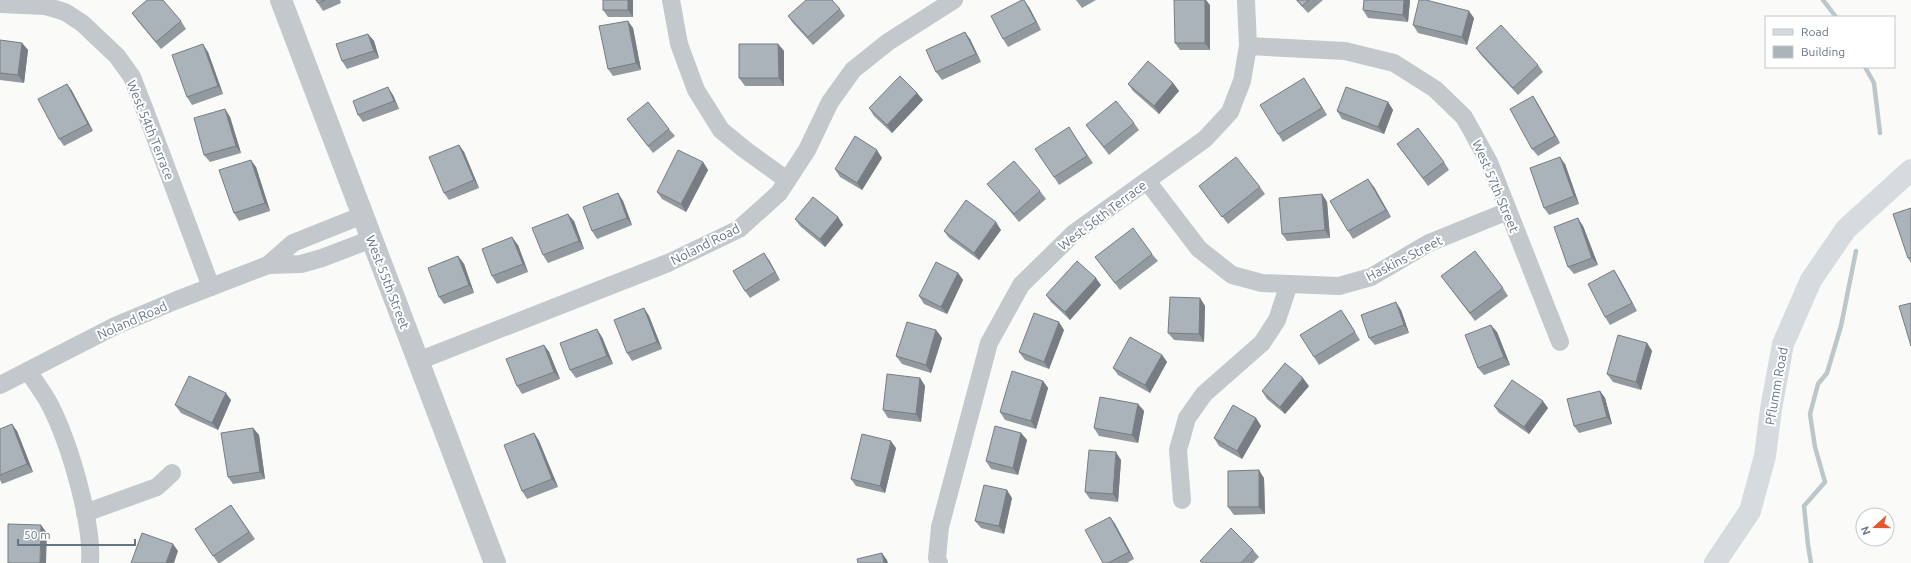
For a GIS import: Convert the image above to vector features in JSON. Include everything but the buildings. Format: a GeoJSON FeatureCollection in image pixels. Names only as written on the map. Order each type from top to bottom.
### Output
{"type":"FeatureCollection","features":[{"type":"Feature","properties":{"kind":"main road","name":"Pflumm Road"},"geometry":{"type":"LineString","coordinates":[[1715,563],[1750,511],[1765,456],[1771,409],[1783,344],[1811,280],[1846,229],[1911,170]]}},
{"type":"Feature","properties":{"kind":"street","name":"West 55th Street"},"geometry":{"type":"LineString","coordinates":[[281,0],[495,563]]}},
{"type":"Feature","properties":{"kind":"street"},"geometry":{"type":"LineString","coordinates":[[671,0],[681,51],[696,90],[721,130],[744,150],[787,180]]}},
{"type":"Feature","properties":{"kind":"street","name":"Noland Road"},"geometry":{"type":"LineString","coordinates":[[418,360],[668,263],[739,229],[779,193],[807,150],[830,102],[853,70],[888,42],[954,0]]}},
{"type":"Feature","properties":{"kind":"street","name":"West 56th Terrace"},"geometry":{"type":"LineString","coordinates":[[939,563],[937,558],[940,527],[989,343],[1021,285],[1039,266],[1074,233],[1205,139],[1230,112],[1242,81],[1248,46],[1246,0]]}},
{"type":"Feature","properties":{"kind":"street","name":"West 54th Terrace"},"geometry":{"type":"LineString","coordinates":[[0,4],[67,6],[82,23],[112,51],[132,77],[211,287]]}},
{"type":"Feature","properties":{"kind":"street","name":"West 57th Street"},"geometry":{"type":"LineString","coordinates":[[1248,46],[1345,51],[1394,63],[1435,89],[1464,117],[1489,162],[1560,342]]}},
{"type":"Feature","properties":{"kind":"street","name":"Haskins Street"},"geometry":{"type":"LineString","coordinates":[[1147,181],[1199,248],[1232,275],[1262,283],[1339,286],[1371,277],[1429,243],[1508,211]]}},
{"type":"Feature","properties":{"kind":"street","name":"Noland Road"},"geometry":{"type":"LineString","coordinates":[[268,265],[293,243],[363,215]]}},
{"type":"Feature","properties":{"kind":"street","name":"Noland Road"},"geometry":{"type":"LineString","coordinates":[[0,385],[115,326],[211,287],[268,265],[301,264],[372,240]]}},
{"type":"Feature","properties":{"kind":"street"},"geometry":{"type":"LineString","coordinates":[[1182,500],[1178,450],[1187,418],[1204,394],[1262,343],[1277,320],[1289,284]]}},
{"type":"Feature","properties":{"kind":"street"},"geometry":{"type":"LineString","coordinates":[[28,371],[50,404],[67,446],[85,513],[90,563]]}},
{"type":"Feature","properties":{"kind":"street"},"geometry":{"type":"LineString","coordinates":[[85,513],[157,487],[172,473]]}},
{"type":"Feature","properties":{"kind":"waterway"},"geometry":{"type":"LineString","coordinates":[[1823,0],[1835,16]]}},
{"type":"Feature","properties":{"kind":"waterway"},"geometry":{"type":"LineString","coordinates":[[1866,68],[1874,83],[1880,133]]}},
{"type":"Feature","properties":{"kind":"waterway"},"geometry":{"type":"LineString","coordinates":[[1811,563],[1804,506],[1825,482],[1815,447],[1810,414],[1818,384],[1827,373],[1841,326],[1856,251]]}}]}
